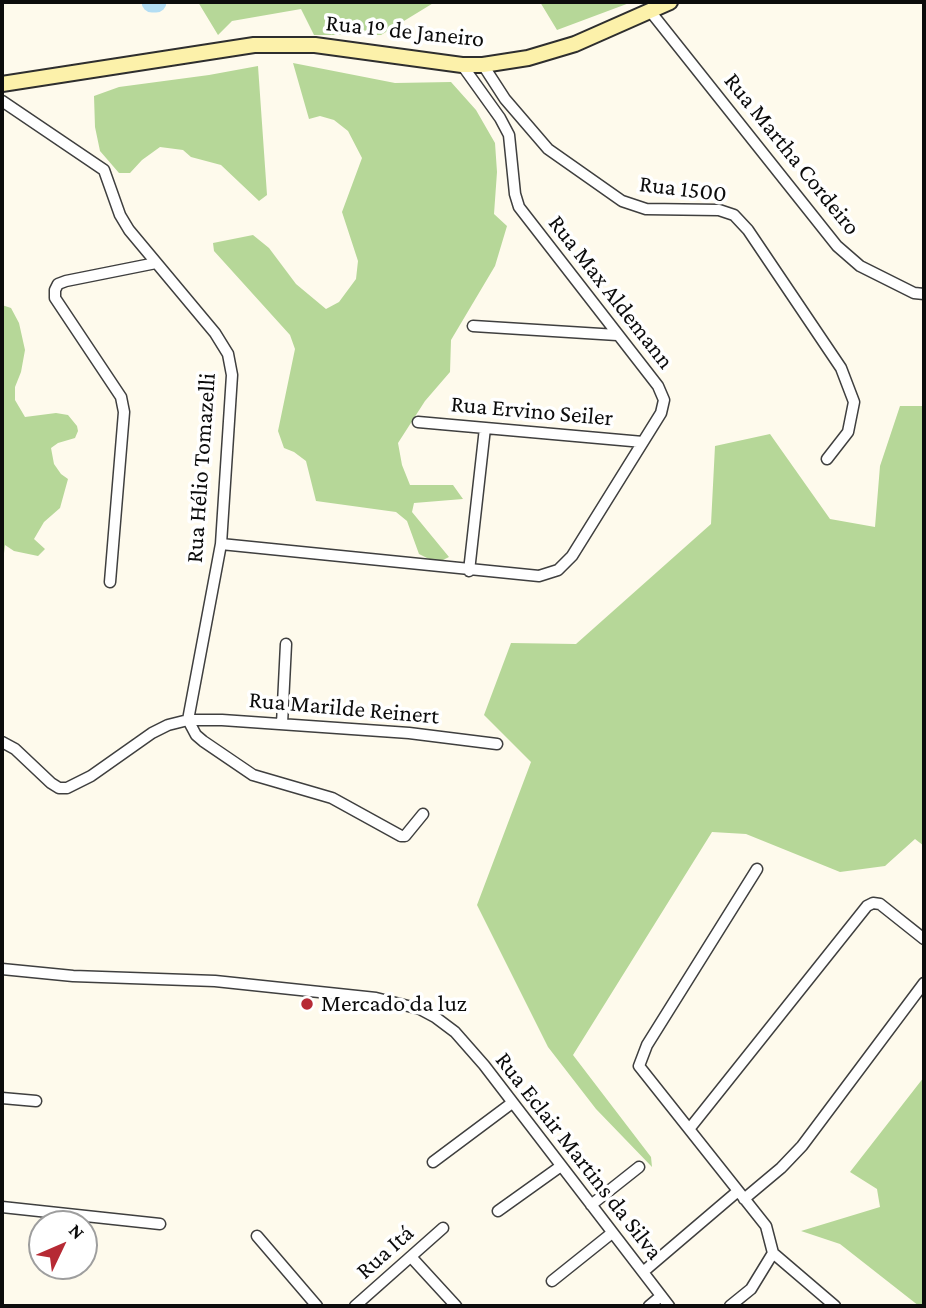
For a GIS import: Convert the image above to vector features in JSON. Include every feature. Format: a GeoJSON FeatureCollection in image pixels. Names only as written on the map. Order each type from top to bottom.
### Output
{"type":"FeatureCollection","features":[{"type":"Feature","properties":{"kind":"street","name":"Rua 1º de Janeiro"},"geometry":{"type":"LineString","coordinates":[[2,84],[254,45],[315,45],[462,65],[483,65],[528,58],[575,44],[670,2]]}},
{"type":"Feature","properties":{"kind":"street","name":"Rua Martha Cordeiro"},"geometry":{"type":"LineString","coordinates":[[650,11],[837,246],[860,265],[914,293],[924,294]]}},
{"type":"Feature","properties":{"kind":"street","name":"Rua Max Aldemann"},"geometry":{"type":"LineString","coordinates":[[221,544],[539,576],[558,570],[572,556],[661,414],[664,400],[658,386],[519,207],[514,194],[509,135],[462,65]]}},
{"type":"Feature","properties":{"kind":"street","name":"Rua 1500"},"geometry":{"type":"LineString","coordinates":[[483,65],[505,99],[548,149],[622,201],[646,209],[719,209],[734,215],[748,230],[841,368],[854,402],[848,432],[827,459]]}},
{"type":"Feature","properties":{"kind":"street","name":"Rua Hélio Tomazelli"},"geometry":{"type":"LineString","coordinates":[[2,101],[104,170],[120,215],[215,333],[228,354],[232,375],[221,544],[188,720]]}},
{"type":"Feature","properties":{"kind":"street"},"geometry":{"type":"LineString","coordinates":[[110,582],[124,412],[121,397],[55,298],[55,290],[58,284],[66,281],[156,263]]}},
{"type":"Feature","properties":{"kind":"street"},"geometry":{"type":"LineString","coordinates":[[473,326],[617,335]]}},
{"type":"Feature","properties":{"kind":"street","name":"Rua Ervino Seiler"},"geometry":{"type":"LineString","coordinates":[[418,422],[643,442]]}},
{"type":"Feature","properties":{"kind":"street"},"geometry":{"type":"LineString","coordinates":[[468,570],[485,428]]}},
{"type":"Feature","properties":{"kind":"street"},"geometry":{"type":"LineString","coordinates":[[282,724],[286,644]]}},
{"type":"Feature","properties":{"kind":"street"},"geometry":{"type":"LineString","coordinates":[[2,743],[16,749],[51,783],[59,788],[68,788],[91,776],[152,733],[188,720],[196,735],[203,741],[253,775],[332,798],[401,836],[405,836],[423,814]]}},
{"type":"Feature","properties":{"kind":"street","name":"Rua Marilde Reinert"},"geometry":{"type":"LineString","coordinates":[[188,720],[409,733],[497,744]]}},
{"type":"Feature","properties":{"kind":"street"},"geometry":{"type":"LineString","coordinates":[[757,869],[647,1045],[639,1066],[766,1226],[773,1253],[835,1306]]}},
{"type":"Feature","properties":{"kind":"street"},"geometry":{"type":"LineString","coordinates":[[690,1128],[867,906],[880,904],[924,939]]}},
{"type":"Feature","properties":{"kind":"street","name":"Rua Eclair Martins da Silva"},"geometry":{"type":"LineString","coordinates":[[2,969],[72,976],[215,981],[376,998],[420,1009],[454,1032],[512,1102],[669,1306]]}},
{"type":"Feature","properties":{"kind":"street"},"geometry":{"type":"LineString","coordinates":[[643,1272],[741,1195],[781,1168],[802,1146],[924,983]]}},
{"type":"Feature","properties":{"kind":"street"},"geometry":{"type":"LineString","coordinates":[[2,1098],[36,1101]]}},
{"type":"Feature","properties":{"kind":"street"},"geometry":{"type":"LineString","coordinates":[[433,1162],[512,1102]]}},
{"type":"Feature","properties":{"kind":"street"},"geometry":{"type":"LineString","coordinates":[[498,1212],[561,1166]]}},
{"type":"Feature","properties":{"kind":"street"},"geometry":{"type":"LineString","coordinates":[[590,1205],[639,1167]]}},
{"type":"Feature","properties":{"kind":"street"},"geometry":{"type":"LineString","coordinates":[[2,1207],[160,1224]]}},
{"type":"Feature","properties":{"kind":"street","name":"Rua Itá"},"geometry":{"type":"LineString","coordinates":[[355,1306],[443,1228]]}},
{"type":"Feature","properties":{"kind":"street"},"geometry":{"type":"LineString","coordinates":[[552,1281],[612,1233]]}},
{"type":"Feature","properties":{"kind":"street"},"geometry":{"type":"LineString","coordinates":[[257,1236],[317,1306]]}},
{"type":"Feature","properties":{"kind":"street"},"geometry":{"type":"LineString","coordinates":[[730,1306],[751,1289],[773,1253]]}},
{"type":"Feature","properties":{"kind":"street"},"geometry":{"type":"LineString","coordinates":[[412,1258],[456,1306]]}},
{"type":"Feature","properties":{"kind":"street"},"geometry":{"type":"LineString","coordinates":[[649,1306],[661,1296]]}},
{"type":"Feature","properties":{"kind":"green space"},"geometry":{"type":"Polygon","coordinates":[[[198,2],[435,2],[381,35],[314,35],[301,9],[232,21],[218,35],[198,2]]]}},
{"type":"Feature","properties":{"kind":"green space"},"geometry":{"type":"Polygon","coordinates":[[[540,2],[632,2],[557,30],[540,2]]]}},
{"type":"Feature","properties":{"kind":"green space"},"geometry":{"type":"Polygon","coordinates":[[[293,63],[395,83],[451,82],[476,110],[495,143],[497,172],[494,214],[507,226],[495,266],[451,340],[450,372],[425,401],[398,443],[402,465],[410,485],[453,485],[463,499],[414,503],[412,512],[449,557],[437,563],[419,554],[407,521],[396,512],[316,501],[306,461],[284,448],[278,431],[295,349],[290,335],[214,251],[213,243],[253,235],[269,248],[296,284],[326,309],[339,302],[356,279],[358,261],[342,212],[362,158],[348,131],[334,120],[320,116],[309,119],[293,63]]]}},
{"type":"Feature","properties":{"kind":"green space"},"geometry":{"type":"Polygon","coordinates":[[[258,66],[267,195],[259,201],[221,165],[191,157],[183,150],[160,147],[130,173],[119,173],[100,151],[95,127],[94,96],[119,87],[258,66]]]}},
{"type":"Feature","properties":{"kind":"green space"},"geometry":{"type":"Polygon","coordinates":[[[2,305],[11,308],[19,323],[25,350],[15,387],[15,400],[25,417],[56,413],[68,415],[78,431],[75,438],[51,448],[54,464],[68,479],[60,508],[44,522],[34,539],[45,549],[38,556],[14,551],[5,545],[2,570],[2,305]]]}},
{"type":"Feature","properties":{"kind":"green space"},"geometry":{"type":"Polygon","coordinates":[[[900,406],[924,406],[924,846],[915,839],[885,866],[840,872],[746,834],[712,832],[573,1055],[651,1157],[652,1167],[596,1109],[548,1047],[477,905],[531,762],[484,715],[511,643],[576,644],[711,524],[715,446],[770,434],[830,519],[875,527],[880,466],[900,406]]]}},
{"type":"Feature","properties":{"kind":"green space"},"geometry":{"type":"Polygon","coordinates":[[[924,1077],[924,1306],[919,1306],[840,1244],[801,1231],[880,1207],[877,1189],[850,1172],[924,1077]]]}},
{"type":"Feature","properties":{"kind":"place","name":"Mercado da luz"},"geometry":{"type":"Point","coordinates":[307,1004]}}]}
